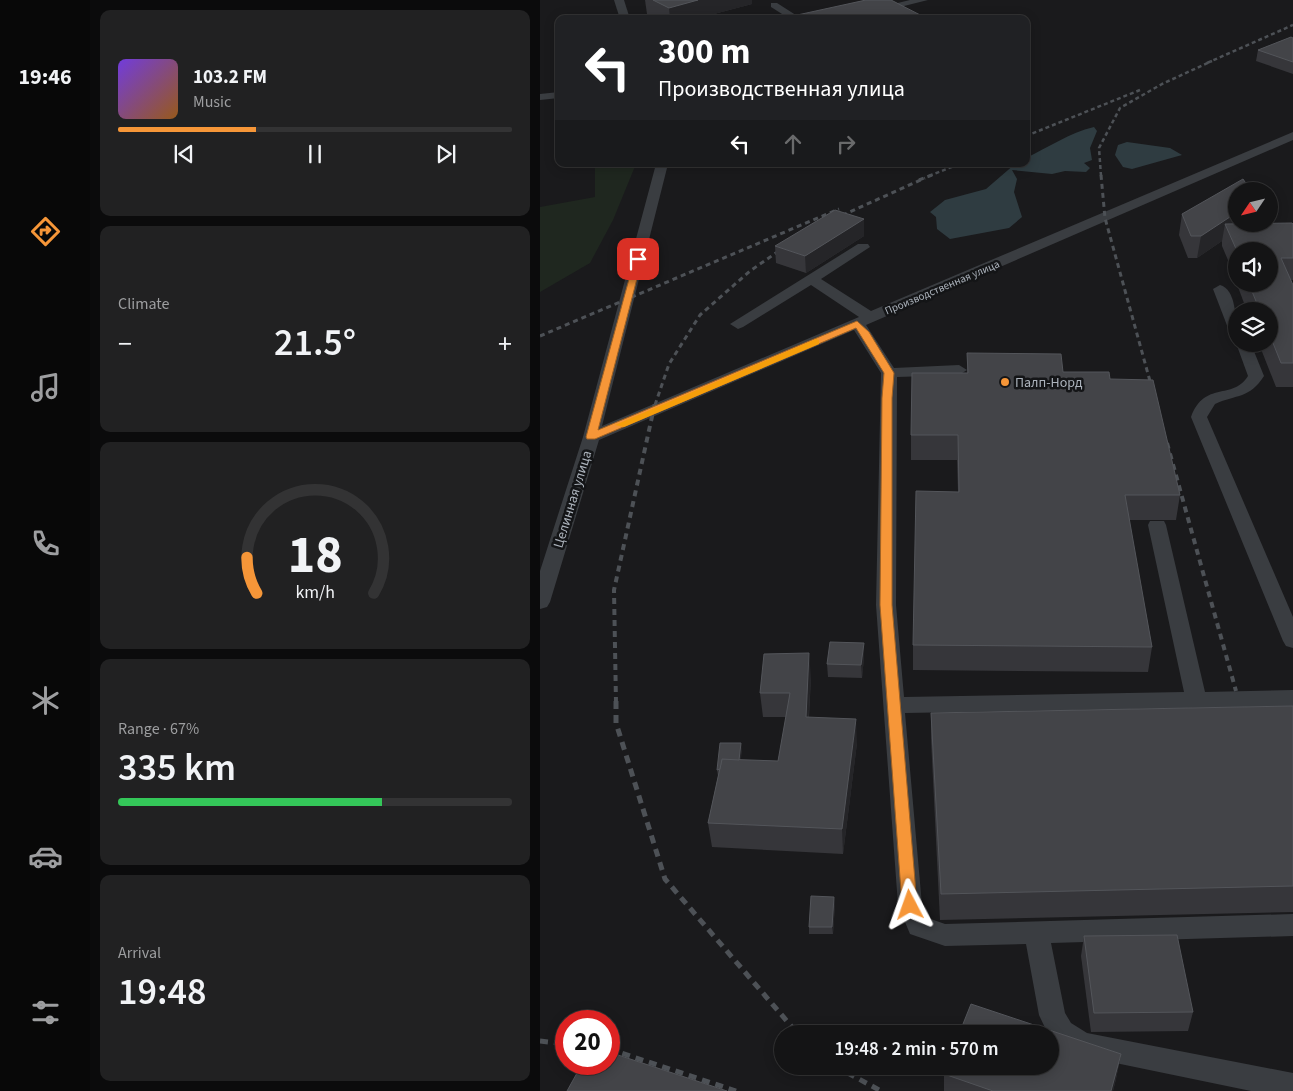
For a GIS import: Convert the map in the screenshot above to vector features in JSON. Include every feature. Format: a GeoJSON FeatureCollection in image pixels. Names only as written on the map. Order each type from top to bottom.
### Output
{"type":"FeatureCollection","features":[{"type":"Feature","properties":{"kind":"street"},"geometry":{"type":"LineString","coordinates":[[619,0],[624,15]]}},
{"type":"Feature","properties":{"kind":"street"},"geometry":{"type":"LineString","coordinates":[[855,15],[923,0]]}},
{"type":"Feature","properties":{"kind":"street"},"geometry":{"type":"LineString","coordinates":[[774,5],[790,15]]}},
{"type":"Feature","properties":{"kind":"street"},"geometry":{"type":"LineString","coordinates":[[540,97],[555,95]]}},
{"type":"Feature","properties":{"kind":"street","name":"Производственная улица"},"geometry":{"type":"LineString","coordinates":[[591,437],[752,370],[1293,136]]}},
{"type":"Feature","properties":{"kind":"street","name":"Целинная улица"},"geometry":{"type":"LineString","coordinates":[[540,602],[591,437],[661,167]]}},
{"type":"Feature","properties":{"kind":"street"},"geometry":{"type":"LineString","coordinates":[[738,324],[863,248]]}},
{"type":"Feature","properties":{"kind":"street"},"geometry":{"type":"LineString","coordinates":[[811,279],[864,321],[866,334],[889,373],[886,407],[886,605],[896,705],[910,905],[919,926],[945,935],[1293,925]]}},
{"type":"Feature","properties":{"kind":"street"},"geometry":{"type":"LineString","coordinates":[[1220,289],[1228,308]]}},
{"type":"Feature","properties":{"kind":"street"},"geometry":{"type":"LineString","coordinates":[[1246,352],[1256,376],[1253,384],[1243,391],[1208,399],[1201,406],[1199,417],[1293,640]]}},
{"type":"Feature","properties":{"kind":"street"},"geometry":{"type":"LineString","coordinates":[[752,370],[768,380]]}},
{"type":"Feature","properties":{"kind":"street"},"geometry":{"type":"LineString","coordinates":[[889,373],[959,370]]}},
{"type":"Feature","properties":{"kind":"street"},"geometry":{"type":"LineString","coordinates":[[1157,525],[1196,699]]}},
{"type":"Feature","properties":{"kind":"street"},"geometry":{"type":"LineString","coordinates":[[896,705],[1293,698]]}},
{"type":"Feature","properties":{"kind":"street"},"geometry":{"type":"LineString","coordinates":[[1036,932],[1052,1015],[1061,1032],[1082,1044],[1293,1086]]}},
{"type":"Feature","properties":{"kind":"shaded area"},"geometry":{"type":"Polygon","coordinates":[[[1094,127],[1097,131],[1090,148],[1092,160],[1084,163],[1090,168],[1086,172],[1065,171],[1052,174],[1012,170],[1017,179],[1014,192],[1022,217],[1009,228],[950,239],[937,229],[936,217],[930,212],[945,200],[986,189],[1012,167],[1030,167],[1030,156],[1094,127]]]}},
{"type":"Feature","properties":{"kind":"shaded area"},"geometry":{"type":"Polygon","coordinates":[[[1127,142],[1170,148],[1182,155],[1132,169],[1123,167],[1115,155],[1118,145],[1127,142]]]}},
{"type":"Feature","properties":{"kind":"shaded area"},"geometry":{"type":"Polygon","coordinates":[[[595,167],[635,167],[613,220],[590,263],[540,292],[540,207],[595,197],[595,167]]]}},
{"type":"Feature","properties":{"kind":"building"},"geometry":{"type":"Polygon","coordinates":[[[653,0],[698,0],[669,8],[653,0]]]}},
{"type":"Feature","properties":{"kind":"building"},"geometry":{"type":"Polygon","coordinates":[[[866,0],[891,0],[920,15],[797,15],[866,0]]]}},
{"type":"Feature","properties":{"kind":"building"},"geometry":{"type":"Polygon","coordinates":[[[1291,37],[1293,38],[1293,62],[1258,50],[1291,37]]]}},
{"type":"Feature","properties":{"kind":"building"},"geometry":{"type":"Polygon","coordinates":[[[1228,188],[1228,218],[1201,236],[1191,236],[1182,214],[1228,188]]]}},
{"type":"Feature","properties":{"kind":"building"},"geometry":{"type":"Polygon","coordinates":[[[835,210],[864,219],[805,256],[775,246],[835,210]]]}},
{"type":"Feature","properties":{"kind":"building"},"geometry":{"type":"Polygon","coordinates":[[[1278,223],[1293,224],[1293,258],[1281,258],[1293,285],[1293,363],[1281,363],[1277,352],[1278,302],[1256,302],[1252,292],[1278,292],[1278,242],[1233,242],[1229,232],[1278,232],[1278,223]]]}},
{"type":"Feature","properties":{"kind":"building"},"geometry":{"type":"Polygon","coordinates":[[[967,353],[1061,354],[1063,372],[1109,372],[1110,379],[1153,380],[1180,495],[1125,495],[1152,647],[913,645],[916,491],[959,492],[958,435],[911,435],[912,373],[968,373],[967,353]]]}},
{"type":"Feature","properties":{"kind":"building"},"geometry":{"type":"Polygon","coordinates":[[[830,642],[864,643],[861,665],[827,664],[830,642]]]}},
{"type":"Feature","properties":{"kind":"building"},"geometry":{"type":"Polygon","coordinates":[[[809,653],[806,717],[856,719],[842,829],[708,823],[722,759],[778,761],[790,693],[760,693],[764,654],[809,653]]]}},
{"type":"Feature","properties":{"kind":"building"},"geometry":{"type":"Polygon","coordinates":[[[1293,706],[1293,886],[941,894],[931,713],[1293,706]]]}},
{"type":"Feature","properties":{"kind":"building"},"geometry":{"type":"Polygon","coordinates":[[[720,743],[741,743],[739,760],[722,759],[720,769],[717,770],[720,743]]]}},
{"type":"Feature","properties":{"kind":"building"},"geometry":{"type":"Polygon","coordinates":[[[811,896],[834,897],[832,927],[809,927],[811,896]]]}},
{"type":"Feature","properties":{"kind":"building"},"geometry":{"type":"Polygon","coordinates":[[[1177,935],[1193,1012],[1094,1013],[1084,936],[1177,935]]]}},
{"type":"Feature","properties":{"kind":"building"},"geometry":{"type":"Polygon","coordinates":[[[971,1004],[1034,1025],[963,1025],[971,1004]]]}},
{"type":"Feature","properties":{"kind":"building"},"geometry":{"type":"Polygon","coordinates":[[[1059,1033],[1121,1054],[1111,1091],[993,1091],[947,1075],[1059,1075],[1059,1033]]]}},
{"type":"Feature","properties":{"kind":"building"},"geometry":{"type":"Polygon","coordinates":[[[620,1056],[727,1091],[567,1091],[576,1075],[620,1075],[620,1056]]]}},
{"type":"Feature","properties":{"kind":"railway"},"geometry":{"type":"LineString","coordinates":[[1207,63],[1293,25]]}},
{"type":"Feature","properties":{"kind":"railway"},"geometry":{"type":"LineString","coordinates":[[1101,176],[1099,148],[1120,108],[1162,84],[1212,61]]}},
{"type":"Feature","properties":{"kind":"railway"},"geometry":{"type":"LineString","coordinates":[[1030,134],[1140,90]]}},
{"type":"Feature","properties":{"kind":"railway"},"geometry":{"type":"LineString","coordinates":[[929,176],[952,167]]}},
{"type":"Feature","properties":{"kind":"railway"},"geometry":{"type":"LineString","coordinates":[[919,180],[932,175]]}},
{"type":"Feature","properties":{"kind":"railway"},"geometry":{"type":"LineString","coordinates":[[1101,175],[1105,218],[1153,392]]}},
{"type":"Feature","properties":{"kind":"railway"},"geometry":{"type":"LineString","coordinates":[[834,219],[925,178]]}},
{"type":"Feature","properties":{"kind":"railway"},"geometry":{"type":"LineString","coordinates":[[540,336],[839,209]]}},
{"type":"Feature","properties":{"kind":"railway"},"geometry":{"type":"LineString","coordinates":[[655,405],[669,364],[700,315],[750,271],[786,246]]}},
{"type":"Feature","properties":{"kind":"railway"},"geometry":{"type":"LineString","coordinates":[[616,703],[614,590],[655,403]]}},
{"type":"Feature","properties":{"kind":"railway"},"geometry":{"type":"LineString","coordinates":[[1167,443],[1236,691]]}},
{"type":"Feature","properties":{"kind":"railway"},"geometry":{"type":"LineString","coordinates":[[616,703],[616,723],[665,879],[790,1025]]}},
{"type":"Feature","properties":{"kind":"railway"},"geometry":{"type":"LineString","coordinates":[[540,1041],[555,1043]]}},
{"type":"Feature","properties":{"kind":"railway"},"geometry":{"type":"LineString","coordinates":[[620,1053],[736,1091]]}},
{"type":"Feature","properties":{"kind":"railway"},"geometry":{"type":"LineString","coordinates":[[852,1075],[881,1091]]}},
{"type":"Feature","properties":{"kind":"slow traffic"},"geometry":{"type":"LineString","coordinates":[[620,425],[816,342]]}},
{"type":"Feature","properties":{"kind":"place","name":"Палп-Норд"},"geometry":{"type":"Point","coordinates":[1005,382]}},
{"type":"Feature","properties":{"kind":"route"},"geometry":{"type":"LineString","coordinates":[[638,259],[591,437],[857,324],[866,334],[889,373],[887,398],[886,605],[896,705],[910,905]]}}]}
